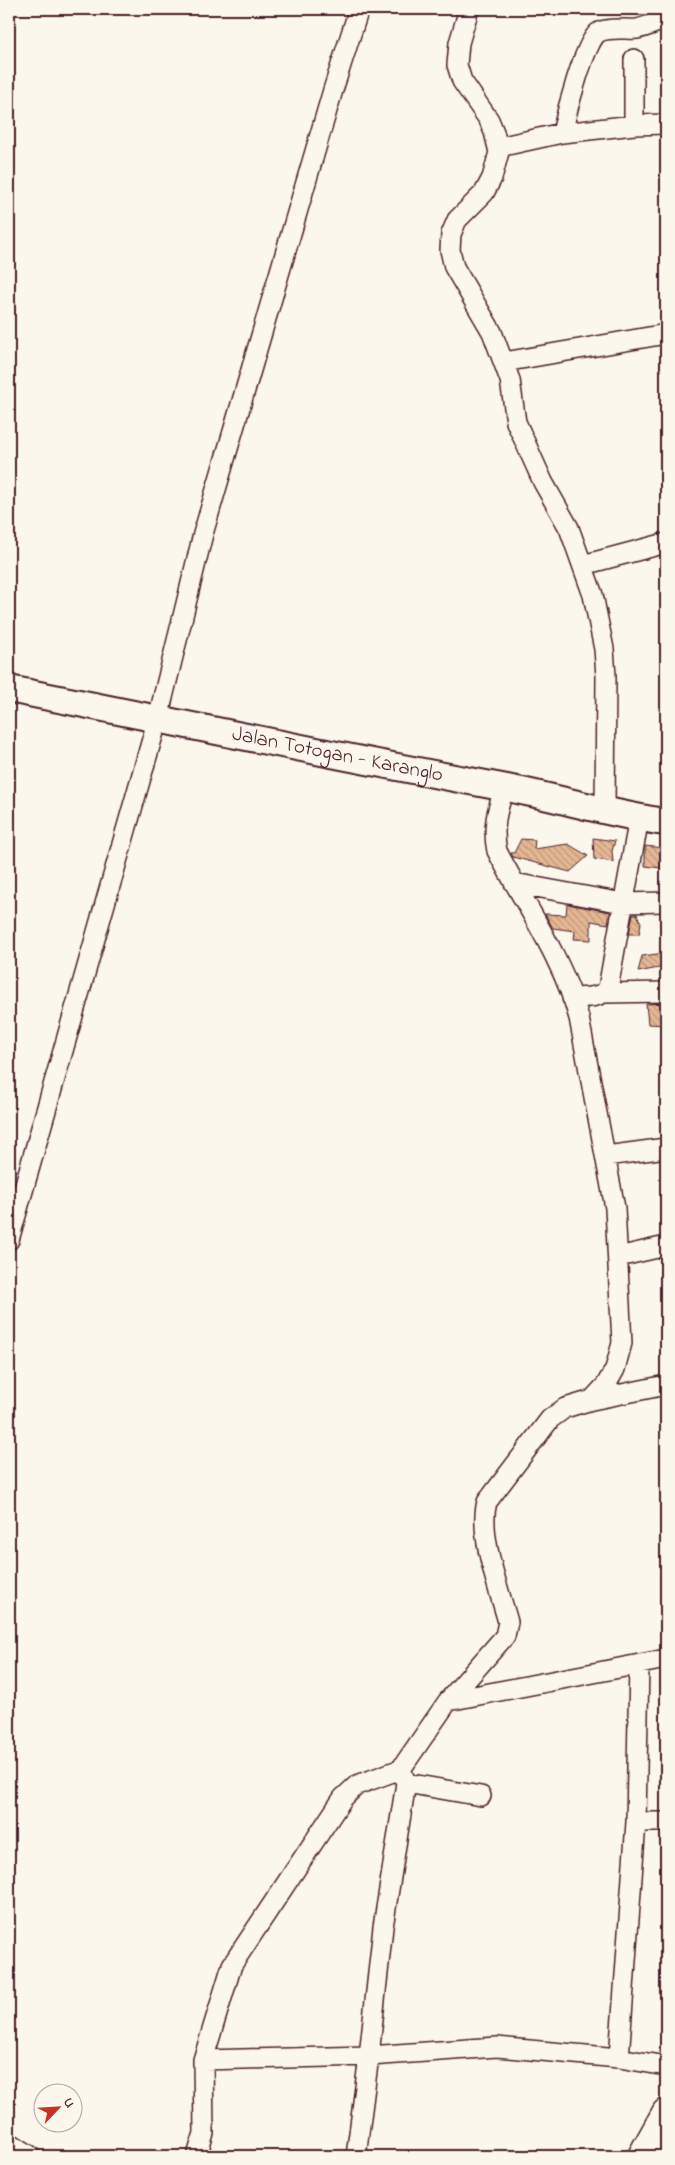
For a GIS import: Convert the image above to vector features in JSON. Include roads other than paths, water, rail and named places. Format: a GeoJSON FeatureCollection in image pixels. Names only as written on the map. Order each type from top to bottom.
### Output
{"type":"FeatureCollection","features":[{"type":"Feature","properties":{"kind":"main road","name":"Jalan Totogan - Karanglo"},"geometry":{"type":"LineString","coordinates":[[9,689],[158,718],[287,747],[558,798],[639,818],[666,822]]}},
{"type":"Feature","properties":{"kind":"main road"},"geometry":{"type":"LineString","coordinates":[[642,2156],[666,2113]]}},
{"type":"Feature","properties":{"kind":"street"},"geometry":{"type":"LineString","coordinates":[[9,1240],[158,718],[203,534],[333,90],[359,9]]}},
{"type":"Feature","properties":{"kind":"street"},"geometry":{"type":"LineString","coordinates":[[469,9],[459,43],[457,65],[462,81],[489,120],[499,147],[492,178],[484,194],[458,220],[451,234],[450,250],[454,267],[492,332],[504,362],[513,396],[516,422],[543,482],[566,522],[593,595],[604,649],[607,748],[604,810]]}},
{"type":"Feature","properties":{"kind":"street"},"geometry":{"type":"LineString","coordinates":[[562,133],[574,89],[589,46],[596,34],[644,18],[666,19]]}},
{"type":"Feature","properties":{"kind":"street"},"geometry":{"type":"LineString","coordinates":[[634,59],[634,125]]}},
{"type":"Feature","properties":{"kind":"street"},"geometry":{"type":"LineString","coordinates":[[499,147],[562,133],[634,125],[666,124]]}},
{"type":"Feature","properties":{"kind":"street"},"geometry":{"type":"LineString","coordinates":[[504,362],[666,334]]}},
{"type":"Feature","properties":{"kind":"street"},"geometry":{"type":"LineString","coordinates":[[583,565],[666,543]]}},
{"type":"Feature","properties":{"kind":"street"},"geometry":{"type":"LineString","coordinates":[[505,788],[496,818],[494,840],[497,851],[514,884],[540,928],[572,998],[579,1018],[615,1208],[622,1343],[615,1369],[606,1385],[592,1400]]}},
{"type":"Feature","properties":{"kind":"street"},"geometry":{"type":"LineString","coordinates":[[605,993],[611,979],[639,818]]}},
{"type":"Feature","properties":{"kind":"street"},"geometry":{"type":"LineString","coordinates":[[514,884],[623,903],[666,902]]}},
{"type":"Feature","properties":{"kind":"street"},"geometry":{"type":"LineString","coordinates":[[572,998],[605,993],[666,992]]}},
{"type":"Feature","properties":{"kind":"street"},"geometry":{"type":"LineString","coordinates":[[606,1156],[666,1148]]}},
{"type":"Feature","properties":{"kind":"street"},"geometry":{"type":"LineString","coordinates":[[618,1257],[666,1246]]}},
{"type":"Feature","properties":{"kind":"street"},"geometry":{"type":"LineString","coordinates":[[356,2156],[370,2056],[383,1927],[403,1776],[448,1701],[505,1636],[508,1622],[485,1532],[484,1515],[488,1502],[550,1418],[565,1408],[592,1400],[666,1385]]}},
{"type":"Feature","properties":{"kind":"street"},"geometry":{"type":"LineString","coordinates":[[448,1701],[666,1659]]}},
{"type":"Feature","properties":{"kind":"street"},"geometry":{"type":"LineString","coordinates":[[620,2058],[636,1822],[639,1664]]}},
{"type":"Feature","properties":{"kind":"street"},"geometry":{"type":"LineString","coordinates":[[197,2156],[204,2134],[203,2060],[232,1965],[343,1798],[358,1785],[403,1776],[481,1796]]}},
{"type":"Feature","properties":{"kind":"street"},"geometry":{"type":"LineString","coordinates":[[636,1822],[666,1822]]}},
{"type":"Feature","properties":{"kind":"street"},"geometry":{"type":"LineString","coordinates":[[203,2060],[370,2056],[497,2048],[620,2058],[666,2066]]}},
{"type":"Feature","properties":{"kind":"street"},"geometry":{"type":"LineString","coordinates":[[9,2142],[31,2156]]}}]}
